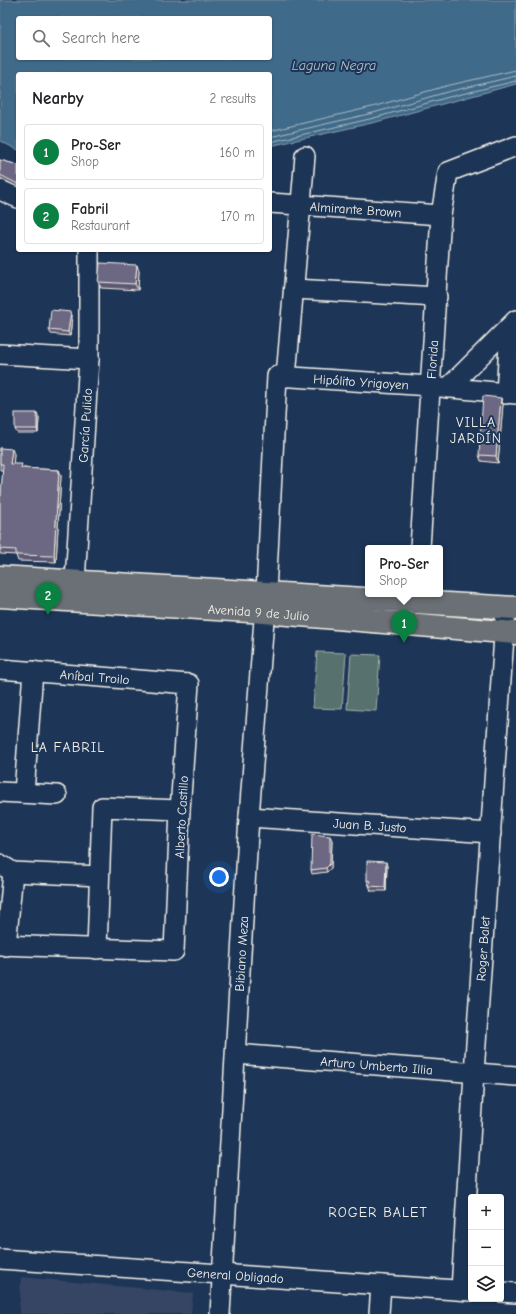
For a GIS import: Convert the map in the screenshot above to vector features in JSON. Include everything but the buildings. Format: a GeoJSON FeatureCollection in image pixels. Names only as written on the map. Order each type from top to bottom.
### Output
{"type":"FeatureCollection","features":[{"type":"Feature","properties":{"kind":"main road","name":"Avenida 9 de Julio"},"geometry":{"type":"LineString","coordinates":[[0,577],[74,591],[265,603],[416,625],[510,632]]}},
{"type":"Feature","properties":{"kind":"main road","name":"Avenida 9 de Julio"},"geometry":{"type":"LineString","coordinates":[[0,596],[74,591]]}},
{"type":"Feature","properties":{"kind":"main road","name":"Avenida 9 de Julio"},"geometry":{"type":"LineString","coordinates":[[265,603],[417,598],[511,608]]}},
{"type":"Feature","properties":{"kind":"street","name":"Florida"},"geometry":{"type":"LineString","coordinates":[[420,545],[439,387],[437,297],[441,215],[448,172],[516,146]]}},
{"type":"Feature","properties":{"kind":"street","name":"Bibiano Meza"},"geometry":{"type":"LineString","coordinates":[[220,1314],[250,817],[265,603],[282,376],[294,289],[305,156]]}},
{"type":"Feature","properties":{"kind":"street"},"geometry":{"type":"LineString","coordinates":[[0,190],[16,197]]}},
{"type":"Feature","properties":{"kind":"street","name":"Almirante Brown"},"geometry":{"type":"LineString","coordinates":[[272,203],[441,215]]}},
{"type":"Feature","properties":{"kind":"street","name":"García Pulido"},"geometry":{"type":"LineString","coordinates":[[74,591],[89,359],[89,252]]}},
{"type":"Feature","properties":{"kind":"street"},"geometry":{"type":"LineString","coordinates":[[294,289],[437,297]]}},
{"type":"Feature","properties":{"kind":"street"},"geometry":{"type":"LineString","coordinates":[[439,387],[513,324]]}},
{"type":"Feature","properties":{"kind":"street"},"geometry":{"type":"LineString","coordinates":[[511,394],[513,324]]}},
{"type":"Feature","properties":{"kind":"street"},"geometry":{"type":"LineString","coordinates":[[0,354],[89,359]]}},
{"type":"Feature","properties":{"kind":"street","name":"Hipólito Yrigoyen"},"geometry":{"type":"LineString","coordinates":[[282,376],[439,387],[511,394]]}},
{"type":"Feature","properties":{"kind":"street"},"geometry":{"type":"LineString","coordinates":[[416,625],[417,598]]}},
{"type":"Feature","properties":{"kind":"street","name":"Roger Balet"},"geometry":{"type":"LineString","coordinates":[[466,1290],[474,1073],[491,833],[511,608]]}},
{"type":"Feature","properties":{"kind":"street","name":"Aníbal Troilo"},"geometry":{"type":"LineString","coordinates":[[0,669],[189,684]]}},
{"type":"Feature","properties":{"kind":"street"},"geometry":{"type":"LineString","coordinates":[[24,793],[33,671]]}},
{"type":"Feature","properties":{"kind":"street","name":"Alberto Castillo"},"geometry":{"type":"LineString","coordinates":[[97,948],[174,951],[180,810],[189,684]]}},
{"type":"Feature","properties":{"kind":"street"},"geometry":{"type":"LineString","coordinates":[[0,792],[57,795]]}},
{"type":"Feature","properties":{"kind":"street"},"geometry":{"type":"LineString","coordinates":[[99,876],[6,868],[3,946],[97,948],[102,807],[180,810]]}},
{"type":"Feature","properties":{"kind":"street","name":"Juan B. Justo"},"geometry":{"type":"LineString","coordinates":[[250,817],[491,833]]}},
{"type":"Feature","properties":{"kind":"street","name":"Arturo Umberto Illia"},"geometry":{"type":"LineString","coordinates":[[236,1054],[516,1076]]}},
{"type":"Feature","properties":{"kind":"street","name":"General Obligado"},"geometry":{"type":"LineString","coordinates":[[0,1259],[466,1290]]}},
{"type":"Feature","properties":{"kind":"street"},"geometry":{"type":"LineString","coordinates":[[379,1314],[381,1285]]}},
{"type":"Feature","properties":{"kind":"street"},"geometry":{"type":"LineString","coordinates":[[504,1292],[516,1292]]}},
{"type":"Feature","properties":{"kind":"shaded area"},"geometry":{"type":"Polygon","coordinates":[[[21,1277],[193,1293],[191,1314],[19,1314],[21,1277]]]}},
{"type":"Feature","properties":{"kind":"green space"},"geometry":{"type":"Polygon","coordinates":[[[433,611],[490,615],[490,623],[433,619],[433,611]]]}},
{"type":"Feature","properties":{"kind":"green space"},"geometry":{"type":"Polygon","coordinates":[[[317,652],[346,653],[342,709],[313,708],[317,652]]]}},
{"type":"Feature","properties":{"kind":"green space"},"geometry":{"type":"Polygon","coordinates":[[[351,654],[380,655],[376,711],[347,709],[351,654]]]}},
{"type":"Feature","properties":{"kind":"water","name":"Laguna Negra"},"geometry":{"type":"Polygon","coordinates":[[[0,0],[516,0],[516,84],[376,122],[272,146],[272,72],[16,72],[16,149],[0,141],[0,0]]]}},
{"type":"Feature","properties":{"kind":"place","name":"Fabril"},"geometry":{"type":"Point","coordinates":[48,615]}},
{"type":"Feature","properties":{"kind":"place","name":"Pro-Ser"},"geometry":{"type":"Point","coordinates":[404,643]}},
{"type":"Feature","properties":{"kind":"district","name":"VILLA JARDÍN"},"geometry":{"type":"Point","coordinates":[476,430]}},
{"type":"Feature","properties":{"kind":"district","name":"LA FABRIL"},"geometry":{"type":"Point","coordinates":[68,747]}},
{"type":"Feature","properties":{"kind":"district","name":"ROGER BALET"},"geometry":{"type":"Point","coordinates":[378,1212]}}]}
